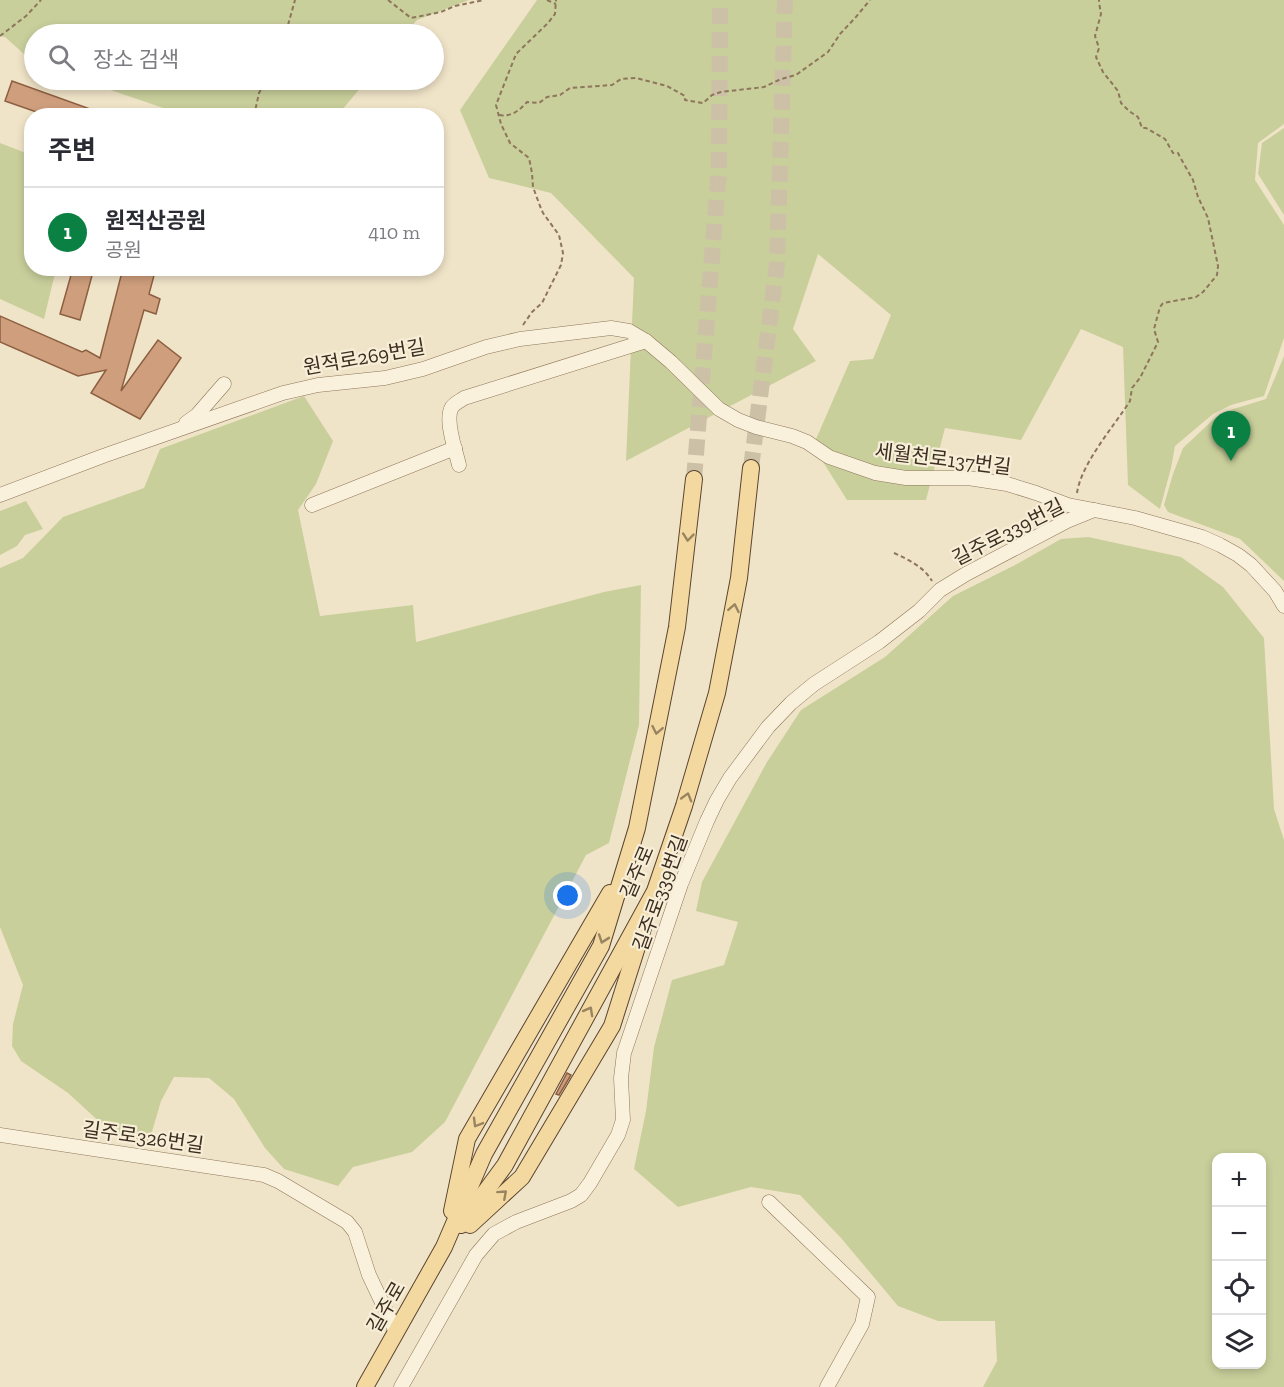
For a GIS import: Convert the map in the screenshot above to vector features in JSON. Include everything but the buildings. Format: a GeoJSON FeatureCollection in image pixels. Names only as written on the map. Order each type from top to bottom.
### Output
{"type":"FeatureCollection","features":[{"type":"Feature","properties":{"kind":"main road","name":"길주로"},"geometry":{"type":"LineString","coordinates":[[364,1387],[444,1247],[505,1165],[655,891],[684,806],[717,693],[739,578],[751,468]]}},
{"type":"Feature","properties":{"kind":"main road","name":"길주로"},"geometry":{"type":"LineString","coordinates":[[444,1247],[467,1139],[624,869],[637,828],[677,627],[694,479]]}},
{"type":"Feature","properties":{"kind":"main road"},"geometry":{"type":"LineString","coordinates":[[444,1247],[522,1178],[612,1026],[655,891]]}},
{"type":"Feature","properties":{"kind":"street","name":"원적로269번길"},"geometry":{"type":"LineString","coordinates":[[0,495],[179,428],[283,393],[318,385],[385,378],[423,369],[486,347],[520,339],[610,328],[629,331],[646,341],[719,410]]}},
{"type":"Feature","properties":{"kind":"street"},"geometry":{"type":"LineString","coordinates":[[459,465],[449,414],[453,405],[464,398],[646,341]]}},
{"type":"Feature","properties":{"kind":"street"},"geometry":{"type":"LineString","coordinates":[[179,428],[197,415],[225,384]]}},
{"type":"Feature","properties":{"kind":"street","name":"세월천로137번길"},"geometry":{"type":"LineString","coordinates":[[719,410],[756,427],[807,442],[829,457],[875,473],[906,478],[968,478],[1007,484],[1076,507],[1135,518],[1202,537],[1220,544],[1251,565],[1275,591],[1284,606]]}},
{"type":"Feature","properties":{"kind":"street"},"geometry":{"type":"LineString","coordinates":[[312,505],[455,448]]}},
{"type":"Feature","properties":{"kind":"street","name":"길주로339번길"},"geometry":{"type":"LineString","coordinates":[[401,1387],[476,1255],[494,1234],[516,1222],[581,1195],[618,1135],[623,1120],[621,1078],[624,1053],[681,884],[717,800],[730,778],[768,727],[791,703],[814,684],[879,642],[920,611],[940,590],[1067,521],[1094,510]]}},
{"type":"Feature","properties":{"kind":"street","name":"길주로326번길"},"geometry":{"type":"LineString","coordinates":[[0,1135],[264,1174],[347,1222],[355,1232],[369,1275],[396,1332]]}},
{"type":"Feature","properties":{"kind":"street"},"geometry":{"type":"LineString","coordinates":[[769,1202],[868,1297],[862,1324],[827,1387]]}},
{"type":"Feature","properties":{"kind":"path"},"geometry":{"type":"LineString","coordinates":[[0,36],[26,16],[41,0]]}},
{"type":"Feature","properties":{"kind":"path"},"geometry":{"type":"LineString","coordinates":[[288,24],[295,0]]}},
{"type":"Feature","properties":{"kind":"path"},"geometry":{"type":"LineString","coordinates":[[388,0],[411,18],[484,0]]}},
{"type":"Feature","properties":{"kind":"path"},"geometry":{"type":"LineString","coordinates":[[520,339],[523,324],[542,303],[561,265],[563,253],[559,235],[543,213],[533,187],[529,158],[510,143],[496,105],[516,54],[555,14],[556,2],[547,0]]}},
{"type":"Feature","properties":{"kind":"path"},"geometry":{"type":"LineString","coordinates":[[499,115],[506,116],[519,111],[527,102],[539,103],[547,98],[560,95],[570,88],[612,85],[621,79],[636,78],[667,86],[685,96],[685,100],[703,103],[711,95],[721,92],[764,87],[796,75],[828,52],[840,34],[870,0]]}},
{"type":"Feature","properties":{"kind":"path"},"geometry":{"type":"LineString","coordinates":[[1076,507],[1078,485],[1130,401],[1132,388],[1140,378],[1158,342],[1154,329],[1160,307],[1163,303],[1196,297],[1203,292],[1216,275],[1218,266],[1208,218],[1193,180],[1178,153],[1173,153],[1165,139],[1142,128],[1138,117],[1121,104],[1118,91],[1103,72],[1096,57],[1099,48],[1095,36],[1101,14],[1099,0]]}},
{"type":"Feature","properties":{"kind":"path"},"geometry":{"type":"LineString","coordinates":[[256,108],[261,90]]}},
{"type":"Feature","properties":{"kind":"path"},"geometry":{"type":"LineString","coordinates":[[894,552],[928,574],[933,583],[934,597]]}},
{"type":"Feature","properties":{"kind":"green space"},"geometry":{"type":"Polygon","coordinates":[[[0,0],[469,0],[417,20],[413,24],[24,24],[24,54],[5,37],[0,36],[0,0]]]}},
{"type":"Feature","properties":{"kind":"green space"},"geometry":{"type":"Polygon","coordinates":[[[537,0],[1284,0],[1284,124],[1258,143],[1255,180],[1284,225],[1284,338],[1264,396],[1231,405],[1213,414],[1175,446],[1160,509],[1128,485],[1123,347],[1081,329],[1021,440],[945,428],[926,500],[847,500],[813,446],[850,361],[873,359],[891,315],[818,254],[793,329],[816,361],[626,461],[634,278],[551,193],[489,178],[460,110],[537,0]]]}},
{"type":"Feature","properties":{"kind":"green space"},"geometry":{"type":"Polygon","coordinates":[[[110,90],[359,90],[344,108],[163,108],[110,90]]]}},
{"type":"Feature","properties":{"kind":"green space"},"geometry":{"type":"Polygon","coordinates":[[[1284,128],[1284,215],[1258,174],[1262,143],[1284,128]]]}},
{"type":"Feature","properties":{"kind":"green space"},"geometry":{"type":"Polygon","coordinates":[[[0,143],[24,152],[24,276],[54,276],[44,319],[0,299],[0,143]]]}},
{"type":"Feature","properties":{"kind":"green space"},"geometry":{"type":"Polygon","coordinates":[[[1284,356],[1284,581],[1240,539],[1168,512],[1164,505],[1183,448],[1215,418],[1227,411],[1266,399],[1284,356]]]}},
{"type":"Feature","properties":{"kind":"green space"},"geometry":{"type":"Polygon","coordinates":[[[304,396],[333,441],[316,484],[298,510],[320,616],[413,605],[416,642],[604,592],[641,585],[639,725],[609,843],[586,855],[445,1122],[412,1152],[353,1167],[338,1186],[284,1169],[265,1148],[234,1099],[209,1078],[174,1077],[161,1101],[149,1142],[114,1135],[68,1093],[21,1061],[12,1046],[13,1024],[23,985],[0,927],[0,568],[23,558],[63,517],[144,488],[160,449],[304,396]]]}},
{"type":"Feature","properties":{"kind":"green space"},"geometry":{"type":"Polygon","coordinates":[[[26,501],[43,529],[25,535],[17,546],[0,555],[0,511],[26,501]]]}},
{"type":"Feature","properties":{"kind":"green space"},"geometry":{"type":"Polygon","coordinates":[[[1088,537],[1181,557],[1223,587],[1264,638],[1274,809],[1284,840],[1284,1387],[983,1387],[997,1361],[995,1321],[938,1321],[898,1306],[841,1238],[800,1195],[751,1187],[678,1207],[634,1169],[646,1111],[654,1047],[672,980],[724,965],[738,922],[696,911],[702,882],[767,762],[801,710],[885,657],[953,596],[1061,539],[1088,537]]]}},
{"type":"Feature","properties":{"kind":"tunnel"},"geometry":{"type":"LineString","coordinates":[[694,479],[719,170],[720,0]]}},
{"type":"Feature","properties":{"kind":"tunnel"},"geometry":{"type":"LineString","coordinates":[[751,468],[777,264],[785,0]]}},
{"type":"Feature","properties":{"kind":"place","name":"원적산공원"},"geometry":{"type":"Point","coordinates":[1231,461]}}]}
